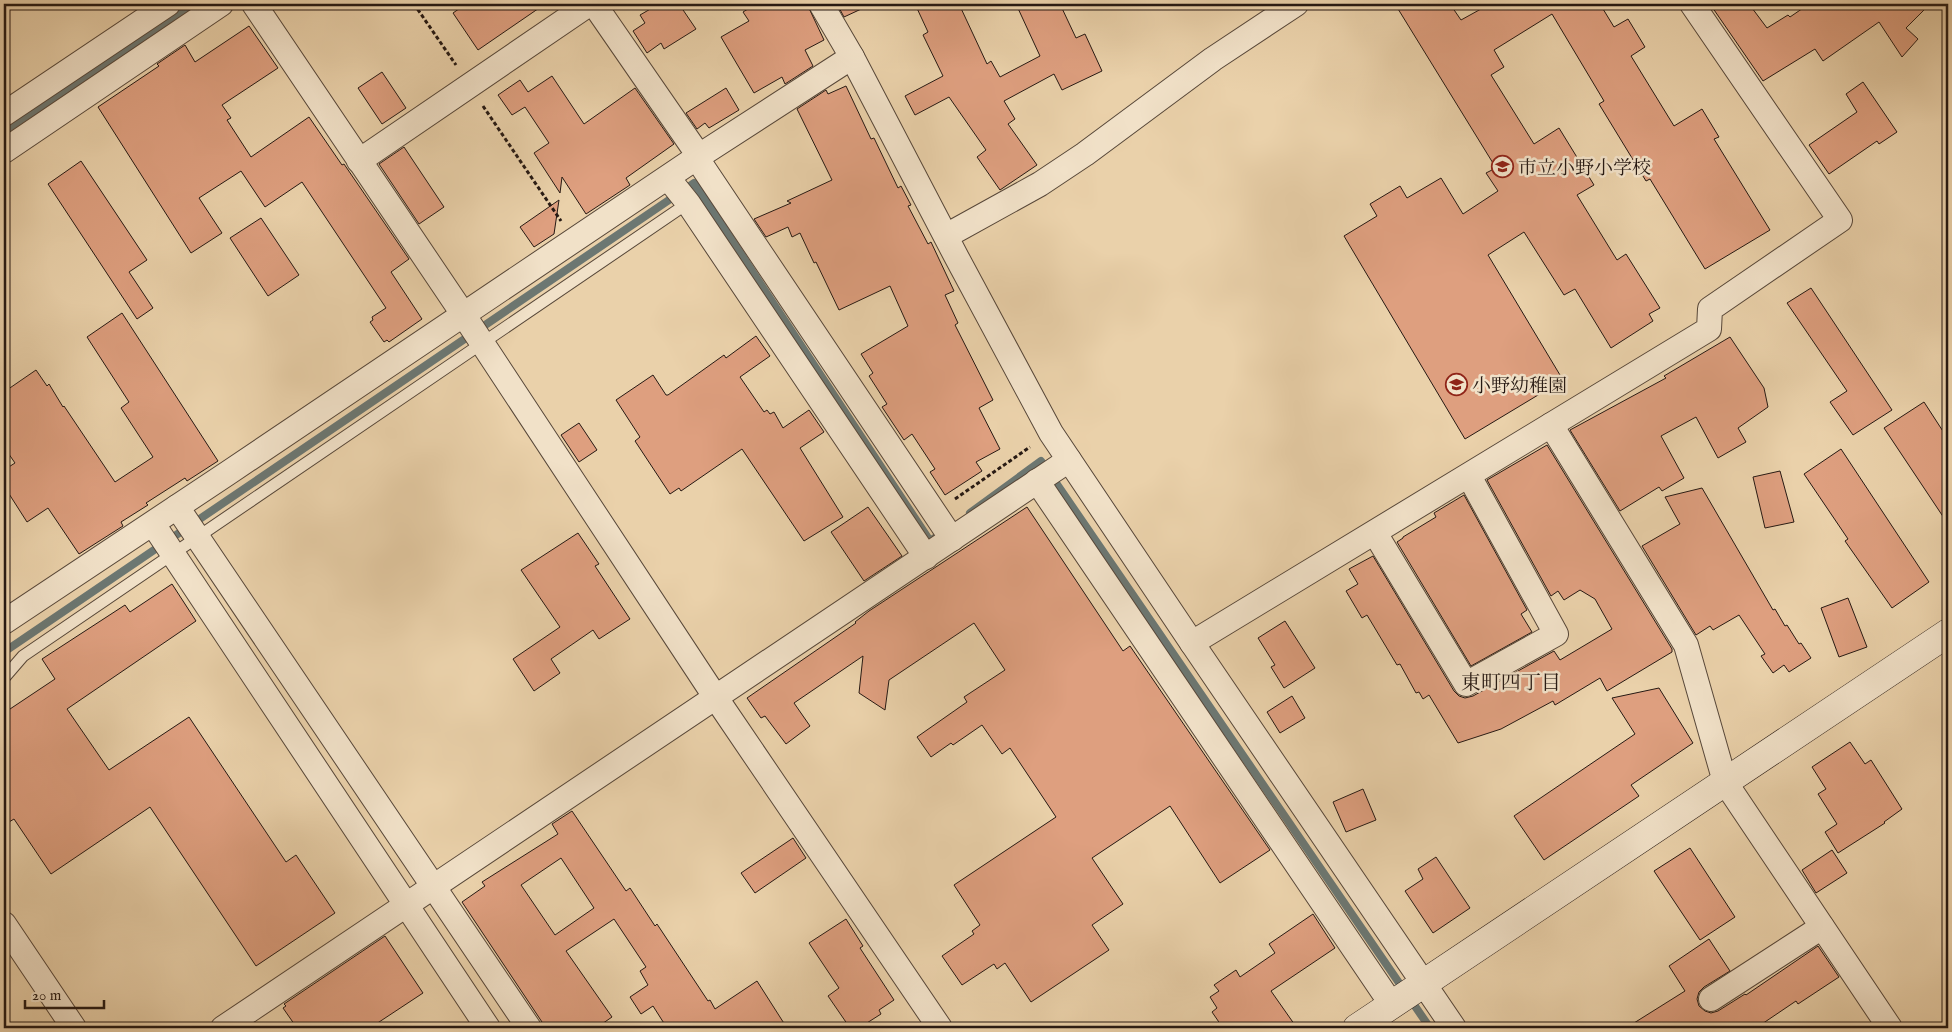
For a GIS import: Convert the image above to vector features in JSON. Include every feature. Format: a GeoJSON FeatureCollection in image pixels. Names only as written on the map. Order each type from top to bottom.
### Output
{"type":"FeatureCollection","features":[{"type":"Feature","properties":{"kind":"street"},"geometry":{"type":"LineString","coordinates":[[4,114],[168,4]]}},
{"type":"Feature","properties":{"kind":"street"},"geometry":{"type":"LineString","coordinates":[[4,150],[221,4]]}},
{"type":"Feature","properties":{"kind":"street"},"geometry":{"type":"LineString","coordinates":[[254,4],[463,314],[716,698],[940,1028]]}},
{"type":"Feature","properties":{"kind":"street"},"geometry":{"type":"LineString","coordinates":[[359,161],[589,4]]}},
{"type":"Feature","properties":{"kind":"street"},"geometry":{"type":"LineString","coordinates":[[594,4],[699,156],[702,166],[952,540]]}},
{"type":"Feature","properties":{"kind":"street"},"geometry":{"type":"LineString","coordinates":[[821,4],[852,57],[1051,433],[1192,644],[1454,1028]]}},
{"type":"Feature","properties":{"kind":"street"},"geometry":{"type":"LineString","coordinates":[[946,236],[1040,184],[1085,154],[1213,59],[1296,4]]}},
{"type":"Feature","properties":{"kind":"street"},"geometry":{"type":"LineString","coordinates":[[1192,644],[1709,329],[1710,309],[1840,220],[1692,4]]}},
{"type":"Feature","properties":{"kind":"street"},"geometry":{"type":"LineString","coordinates":[[4,622],[153,524],[699,156],[852,57]]}},
{"type":"Feature","properties":{"kind":"street"},"geometry":{"type":"LineString","coordinates":[[668,178],[688,204],[926,558]]}},
{"type":"Feature","properties":{"kind":"street"},"geometry":{"type":"LineString","coordinates":[[1551,424],[1686,645],[1725,782],[1890,1028]]}},
{"type":"Feature","properties":{"kind":"street"},"geometry":{"type":"LineString","coordinates":[[223,1028],[926,558],[1068,460]]}},
{"type":"Feature","properties":{"kind":"street"},"geometry":{"type":"LineString","coordinates":[[1375,533],[1466,684],[1556,634],[1469,476]]}},
{"type":"Feature","properties":{"kind":"street"},"geometry":{"type":"LineString","coordinates":[[1037,481],[1392,1005]]}},
{"type":"Feature","properties":{"kind":"street"},"geometry":{"type":"LineString","coordinates":[[177,507],[529,1028]]}},
{"type":"Feature","properties":{"kind":"street"},"geometry":{"type":"LineString","coordinates":[[153,524],[488,1028]]}},
{"type":"Feature","properties":{"kind":"street"},"geometry":{"type":"LineString","coordinates":[[1358,1028],[1948,633]]}},
{"type":"Feature","properties":{"kind":"street"},"geometry":{"type":"LineString","coordinates":[[4,924],[74,1028]]}},
{"type":"Feature","properties":{"kind":"street"},"geometry":{"type":"LineString","coordinates":[[1711,999],[1822,927]]}},
{"type":"Feature","properties":{"kind":"lane"},"geometry":{"type":"LineString","coordinates":[[4,678],[23,656],[688,204]]}},
{"type":"Feature","properties":{"kind":"path"},"geometry":{"type":"LineString","coordinates":[[414,4],[458,69]]}},
{"type":"Feature","properties":{"kind":"path"},"geometry":{"type":"LineString","coordinates":[[480,101],[574,240]]}},
{"type":"Feature","properties":{"kind":"path"},"geometry":{"type":"LineString","coordinates":[[934,513],[1051,433]]}},
{"type":"Feature","properties":{"kind":"building"},"geometry":{"type":"Polygon","coordinates":[[[466,4],[545,4],[478,50],[453,13],[466,4]]]}},
{"type":"Feature","properties":{"kind":"building"},"geometry":{"type":"Polygon","coordinates":[[[659,4],[679,4],[696,29],[664,49],[661,43],[647,53],[633,31],[645,23],[640,15],[659,4]]]}},
{"type":"Feature","properties":{"kind":"building"},"geometry":{"type":"Polygon","coordinates":[[[756,4],[807,4],[824,40],[805,50],[813,66],[785,84],[782,77],[754,93],[721,37],[749,21],[743,12],[756,4]]]}},
{"type":"Feature","properties":{"kind":"building"},"geometry":{"type":"Polygon","coordinates":[[[837,4],[872,4],[844,17],[837,4]]]}},
{"type":"Feature","properties":{"kind":"building"},"geometry":{"type":"Polygon","coordinates":[[[915,4],[959,4],[987,64],[991,61],[1000,77],[1040,56],[1016,4],[1060,4],[1076,38],[1085,34],[1102,71],[1062,90],[1054,74],[1004,101],[1015,119],[1008,124],[1037,165],[1000,190],[977,157],[986,150],[949,97],[915,115],[905,96],[943,76],[923,35],[928,32],[915,4]]]}},
{"type":"Feature","properties":{"kind":"building"},"geometry":{"type":"Polygon","coordinates":[[[1395,4],[1450,4],[1461,20],[1490,4],[1600,4],[1614,27],[1628,19],[1645,47],[1631,56],[1674,126],[1702,109],[1719,137],[1714,139],[1770,230],[1705,269],[1650,179],[1646,181],[1599,104],[1604,101],[1552,14],[1494,50],[1504,67],[1491,75],[1534,144],[1559,128],[1594,185],[1577,195],[1617,260],[1626,254],[1660,308],[1649,314],[1653,321],[1611,348],[1575,289],[1564,295],[1524,232],[1488,255],[1563,380],[1465,439],[1344,236],[1377,216],[1370,204],[1400,186],[1407,198],[1441,178],[1463,214],[1498,191],[1486,173],[1496,168],[1395,4]]]}},
{"type":"Feature","properties":{"kind":"building"},"geometry":{"type":"Polygon","coordinates":[[[1710,4],[1749,4],[1767,28],[1788,15],[1790,17],[1809,4],[1930,4],[1906,28],[1918,39],[1902,57],[1879,22],[1823,61],[1815,49],[1763,81],[1710,4]]]}},
{"type":"Feature","properties":{"kind":"building"},"geometry":{"type":"Polygon","coordinates":[[[249,26],[278,68],[222,105],[231,118],[227,120],[251,157],[309,117],[342,165],[344,164],[409,259],[391,272],[422,319],[389,342],[387,340],[384,342],[370,322],[373,320],[372,317],[386,308],[302,182],[265,207],[241,171],[199,198],[222,233],[191,253],[98,107],[159,66],[157,64],[185,45],[195,62],[249,26]]]}},
{"type":"Feature","properties":{"kind":"building"},"geometry":{"type":"Polygon","coordinates":[[[382,72],[406,108],[382,124],[358,88],[382,72]]]}},
{"type":"Feature","properties":{"kind":"building"},"geometry":{"type":"Polygon","coordinates":[[[552,76],[584,124],[635,88],[674,144],[626,178],[630,185],[586,214],[562,177],[560,193],[534,153],[549,143],[525,107],[512,115],[498,95],[520,80],[528,92],[552,76]]]}},
{"type":"Feature","properties":{"kind":"building"},"geometry":{"type":"Polygon","coordinates":[[[1863,82],[1897,132],[1879,144],[1877,141],[1829,174],[1809,145],[1857,112],[1846,94],[1863,82]]]}},
{"type":"Feature","properties":{"kind":"building"},"geometry":{"type":"Polygon","coordinates":[[[846,86],[871,139],[874,138],[898,188],[901,186],[911,205],[908,206],[928,244],[931,242],[954,291],[945,295],[958,323],[955,325],[993,400],[979,408],[1000,449],[976,462],[982,471],[945,495],[930,472],[935,469],[912,434],[904,440],[882,407],[887,404],[869,376],[873,373],[861,354],[908,326],[890,286],[839,310],[800,233],[792,237],[788,227],[766,237],[754,219],[791,203],[787,201],[832,180],[797,109],[826,90],[828,94],[846,86]]]}},
{"type":"Feature","properties":{"kind":"building"},"geometry":{"type":"Polygon","coordinates":[[[726,88],[739,110],[709,128],[705,123],[697,129],[686,113],[726,88]]]}},
{"type":"Feature","properties":{"kind":"building"},"geometry":{"type":"Polygon","coordinates":[[[404,147],[444,207],[419,224],[379,164],[404,147]]]}},
{"type":"Feature","properties":{"kind":"building"},"geometry":{"type":"Polygon","coordinates":[[[81,161],[147,260],[129,272],[153,308],[137,319],[48,184],[81,161]]]}},
{"type":"Feature","properties":{"kind":"building"},"geometry":{"type":"Polygon","coordinates":[[[559,200],[554,234],[534,247],[520,227],[559,200]]]}},
{"type":"Feature","properties":{"kind":"building"},"geometry":{"type":"Polygon","coordinates":[[[261,218],[299,275],[268,296],[230,238],[261,218]]]}},
{"type":"Feature","properties":{"kind":"building"},"geometry":{"type":"Polygon","coordinates":[[[1811,288],[1892,410],[1853,435],[1830,402],[1847,391],[1787,303],[1811,288]]]}},
{"type":"Feature","properties":{"kind":"building"},"geometry":{"type":"Polygon","coordinates":[[[122,313],[218,461],[187,481],[185,478],[146,503],[148,505],[121,522],[123,526],[79,554],[48,508],[27,522],[4,486],[4,470],[15,463],[4,447],[4,392],[36,370],[47,386],[49,384],[115,482],[153,457],[121,408],[129,402],[87,337],[122,313]]]}},
{"type":"Feature","properties":{"kind":"building"},"geometry":{"type":"Polygon","coordinates":[[[756,336],[770,356],[740,377],[764,412],[767,410],[770,414],[774,412],[783,428],[809,410],[824,432],[800,448],[843,517],[804,541],[742,449],[681,491],[679,488],[670,494],[635,441],[640,437],[616,400],[653,375],[666,395],[668,395],[724,355],[726,358],[756,336]]]}},
{"type":"Feature","properties":{"kind":"building"},"geometry":{"type":"Polygon","coordinates":[[[1730,337],[1764,388],[1768,407],[1738,428],[1746,442],[1718,458],[1696,417],[1661,436],[1684,478],[1662,491],[1659,487],[1620,511],[1570,430],[1666,378],[1664,376],[1730,337]]]}},
{"type":"Feature","properties":{"kind":"building"},"geometry":{"type":"Polygon","coordinates":[[[1924,402],[1948,439],[1948,524],[1884,428],[1924,402]]]}},
{"type":"Feature","properties":{"kind":"building"},"geometry":{"type":"Polygon","coordinates":[[[579,423],[597,450],[579,462],[561,435],[579,423]]]}},
{"type":"Feature","properties":{"kind":"building"},"geometry":{"type":"Polygon","coordinates":[[[1547,445],[1672,649],[1672,652],[1607,691],[1600,678],[1555,705],[1553,701],[1501,729],[1458,743],[1429,695],[1423,699],[1419,692],[1416,693],[1400,664],[1397,665],[1367,615],[1362,618],[1346,591],[1358,584],[1349,569],[1373,556],[1454,691],[1459,696],[1465,698],[1473,696],[1554,651],[1560,660],[1612,629],[1595,599],[1580,590],[1564,600],[1558,591],[1551,596],[1487,480],[1547,445]]]}},
{"type":"Feature","properties":{"kind":"building"},"geometry":{"type":"Polygon","coordinates":[[[1841,449],[1929,582],[1892,608],[1845,541],[1848,539],[1804,474],[1841,449]]]}},
{"type":"Feature","properties":{"kind":"building"},"geometry":{"type":"Polygon","coordinates":[[[1780,471],[1794,522],[1765,528],[1753,477],[1780,471]]]}},
{"type":"Feature","properties":{"kind":"building"},"geometry":{"type":"Polygon","coordinates":[[[1702,488],[1773,610],[1775,609],[1785,626],[1787,625],[1811,658],[1789,672],[1784,665],[1773,673],[1761,656],[1765,654],[1739,615],[1713,630],[1710,626],[1696,635],[1642,546],[1680,524],[1665,497],[1702,488]]]}},
{"type":"Feature","properties":{"kind":"building"},"geometry":{"type":"Polygon","coordinates":[[[1464,495],[1527,610],[1521,614],[1532,632],[1471,666],[1397,542],[1436,517],[1434,513],[1464,495]]]}},
{"type":"Feature","properties":{"kind":"building"},"geometry":{"type":"Polygon","coordinates":[[[868,507],[902,556],[864,581],[831,532],[868,507]]]}},
{"type":"Feature","properties":{"kind":"building"},"geometry":{"type":"Polygon","coordinates":[[[1027,507],[1123,651],[1130,646],[1270,850],[1220,883],[1170,806],[1092,858],[1123,904],[1092,925],[1109,950],[1031,1002],[1005,963],[997,969],[994,964],[962,985],[942,956],[974,934],[972,931],[980,925],[954,885],[1056,817],[1010,748],[1002,754],[982,725],[953,745],[951,743],[931,757],[917,737],[967,702],[964,697],[1005,670],[974,623],[889,680],[885,710],[859,693],[863,656],[794,703],[810,726],[786,744],[765,716],[761,718],[747,698],[856,623],[869,611],[1027,507]]]}},
{"type":"Feature","properties":{"kind":"building"},"geometry":{"type":"Polygon","coordinates":[[[578,533],[599,564],[595,566],[630,619],[599,639],[593,630],[551,659],[560,673],[534,691],[513,659],[560,627],[521,570],[578,533]]]}},
{"type":"Feature","properties":{"kind":"building"},"geometry":{"type":"Polygon","coordinates":[[[172,584],[196,621],[67,709],[109,770],[189,717],[286,862],[296,855],[335,913],[256,966],[150,807],[51,874],[14,819],[4,825],[4,713],[55,679],[42,659],[125,605],[130,612],[172,584]]]}},
{"type":"Feature","properties":{"kind":"building"},"geometry":{"type":"Polygon","coordinates":[[[1848,598],[1867,647],[1839,657],[1821,608],[1848,598]]]}},
{"type":"Feature","properties":{"kind":"building"},"geometry":{"type":"Polygon","coordinates":[[[1285,621],[1315,668],[1284,688],[1271,667],[1275,665],[1258,638],[1285,621]]]}},
{"type":"Feature","properties":{"kind":"building"},"geometry":{"type":"Polygon","coordinates":[[[1659,688],[1693,743],[1631,785],[1639,796],[1544,860],[1514,816],[1635,734],[1612,698],[1659,688]]]}},
{"type":"Feature","properties":{"kind":"building"},"geometry":{"type":"Polygon","coordinates":[[[1292,696],[1305,718],[1280,733],[1267,712],[1292,696]]]}},
{"type":"Feature","properties":{"kind":"building"},"geometry":{"type":"Polygon","coordinates":[[[1850,742],[1865,764],[1871,760],[1902,809],[1885,823],[1838,853],[1825,832],[1837,824],[1818,794],[1826,789],[1812,767],[1850,742]]]}},
{"type":"Feature","properties":{"kind":"building"},"geometry":{"type":"Polygon","coordinates":[[[1363,789],[1376,820],[1346,832],[1333,802],[1363,789]]]}},
{"type":"Feature","properties":{"kind":"building"},"geometry":{"type":"Polygon","coordinates":[[[572,811],[626,891],[630,888],[715,1009],[757,981],[787,1028],[667,1028],[653,1006],[641,1014],[630,997],[648,985],[640,971],[646,967],[614,919],[566,951],[612,1017],[596,1028],[546,1028],[462,902],[485,886],[482,882],[558,834],[552,824],[572,811]],[[561,858],[521,885],[555,935],[594,908],[561,858]]]}},
{"type":"Feature","properties":{"kind":"building"},"geometry":{"type":"Polygon","coordinates":[[[793,838],[806,858],[755,893],[741,873],[793,838]]]}},
{"type":"Feature","properties":{"kind":"building"},"geometry":{"type":"Polygon","coordinates":[[[1690,848],[1735,917],[1700,940],[1654,871],[1690,848]]]}},
{"type":"Feature","properties":{"kind":"building"},"geometry":{"type":"Polygon","coordinates":[[[1832,850],[1847,873],[1816,893],[1802,870],[1832,850]]]}},
{"type":"Feature","properties":{"kind":"building"},"geometry":{"type":"Polygon","coordinates":[[[1436,857],[1470,908],[1433,933],[1405,891],[1423,879],[1418,869],[1436,857]]]}},
{"type":"Feature","properties":{"kind":"building"},"geometry":{"type":"Polygon","coordinates":[[[1313,914],[1335,948],[1271,991],[1297,1028],[1223,1028],[1212,1012],[1217,1008],[1210,997],[1219,991],[1214,985],[1236,970],[1240,977],[1275,953],[1269,944],[1313,914]]]}},
{"type":"Feature","properties":{"kind":"building"},"geometry":{"type":"Polygon","coordinates":[[[846,919],[863,946],[860,948],[894,1000],[879,1010],[881,1014],[859,1028],[850,1028],[828,996],[839,988],[809,943],[846,919]]]}},
{"type":"Feature","properties":{"kind":"building"},"geometry":{"type":"Polygon","coordinates":[[[385,936],[423,993],[370,1028],[297,1028],[283,1008],[286,1006],[284,1004],[385,936]]]}},
{"type":"Feature","properties":{"kind":"building"},"geometry":{"type":"Polygon","coordinates":[[[1709,939],[1730,971],[1699,992],[1697,999],[1699,1006],[1711,1013],[1746,995],[1818,946],[1839,977],[1798,1004],[1796,1001],[1756,1028],[1626,1028],[1685,991],[1669,966],[1709,939]]]}},
{"type":"Feature","properties":{"kind":"waterway"},"geometry":{"type":"LineString","coordinates":[[4,131],[193,4]]}},
{"type":"Feature","properties":{"kind":"waterway"},"geometry":{"type":"LineString","coordinates":[[4,652],[694,183],[930,541],[936,537]]}},
{"type":"Feature","properties":{"kind":"waterway"},"geometry":{"type":"LineString","coordinates":[[970,513],[1041,461],[1430,1028]]}},
{"type":"Feature","properties":{"kind":"place","name":"市立小野小学校"},"geometry":{"type":"Point","coordinates":[1502,167]}},
{"type":"Feature","properties":{"kind":"place","name":"小野幼稚園"},"geometry":{"type":"Point","coordinates":[1456,385]}},
{"type":"Feature","properties":{"kind":"district","name":"東町四丁目"},"geometry":{"type":"Point","coordinates":[1511,682]}}]}
